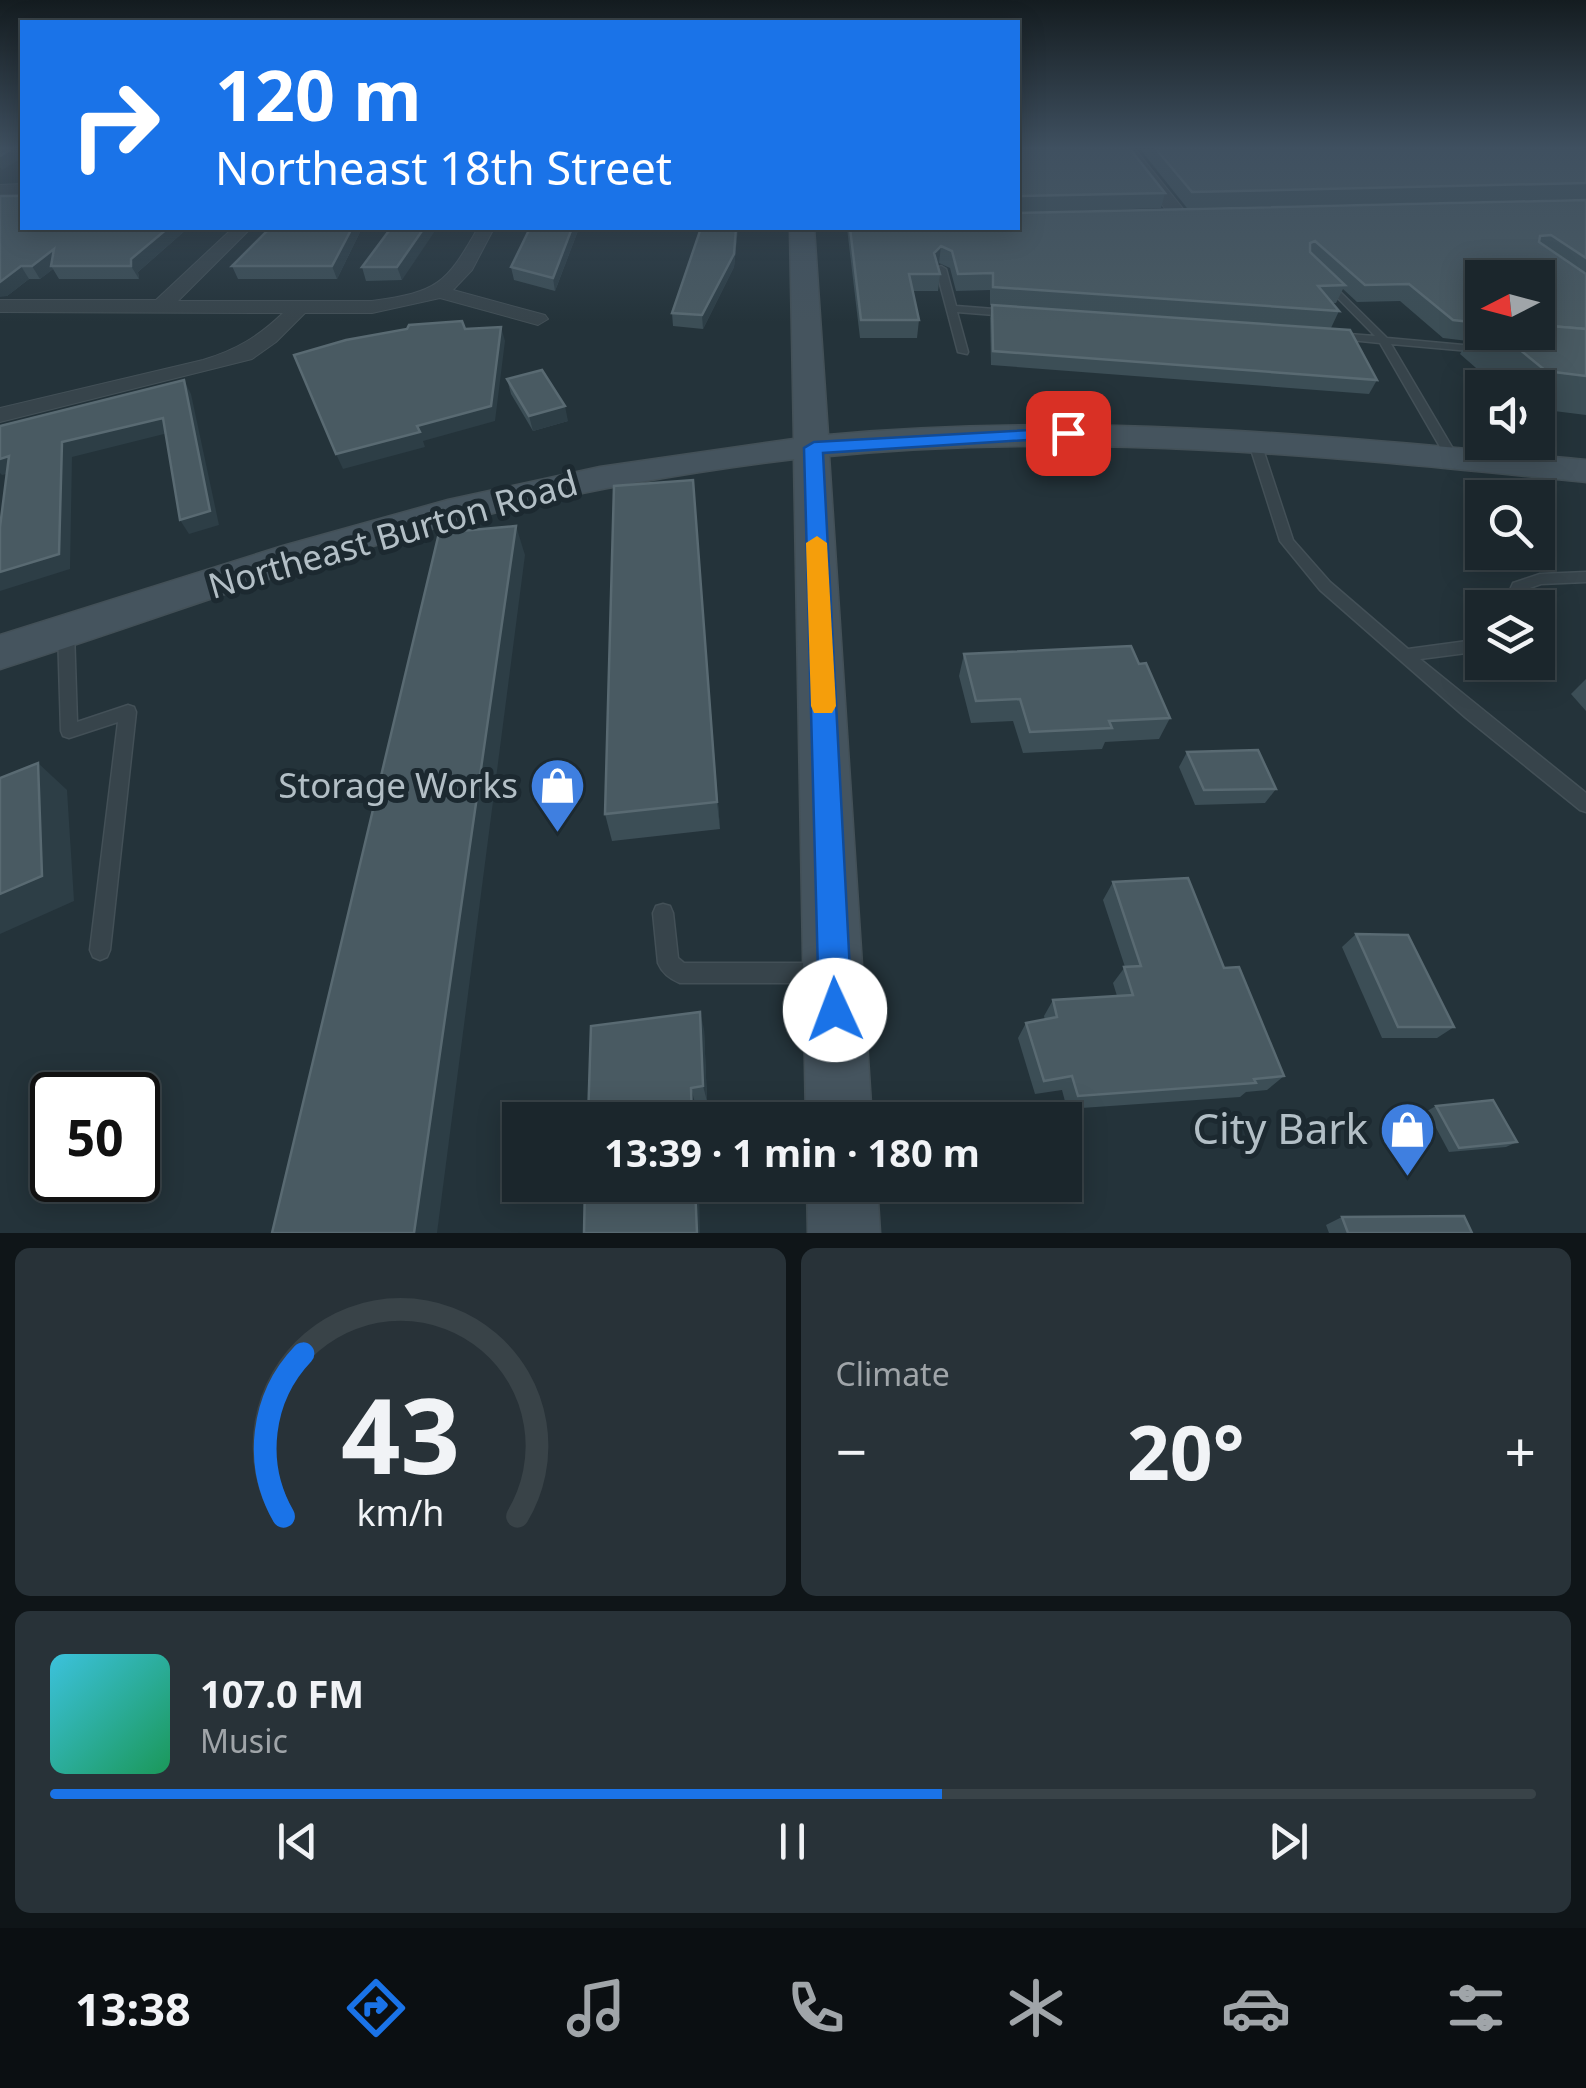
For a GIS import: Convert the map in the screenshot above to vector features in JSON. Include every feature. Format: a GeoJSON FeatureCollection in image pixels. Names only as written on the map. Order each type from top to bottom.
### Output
{"type":"FeatureCollection","features":[{"type":"Feature","properties":{"kind":"street"},"geometry":{"type":"LineString","coordinates":[[1159,215],[1188,214],[1181,207]]}},
{"type":"Feature","properties":{"kind":"street"},"geometry":{"type":"LineString","coordinates":[[163,304],[240,230]]}},
{"type":"Feature","properties":{"kind":"street"},"geometry":{"type":"LineString","coordinates":[[440,292],[463,270],[485,230]]}},
{"type":"Feature","properties":{"kind":"street"},"geometry":{"type":"LineString","coordinates":[[802,230],[838,1102]]}},
{"type":"Feature","properties":{"kind":"street"},"geometry":{"type":"LineString","coordinates":[[0,306],[388,305],[440,292],[538,318]]}},
{"type":"Feature","properties":{"kind":"street"},"geometry":{"type":"LineString","coordinates":[[0,414],[244,354],[268,338],[300,306]]}},
{"type":"Feature","properties":{"kind":"street","name":"Northeast Burton Road"},"geometry":{"type":"LineString","coordinates":[[0,652],[483,502],[599,478],[814,448],[1068,433],[1254,440],[1586,471]]}},
{"type":"Feature","properties":{"kind":"street"},"geometry":{"type":"LineString","coordinates":[[843,1202],[844,1233]]}},
{"type":"Feature","properties":{"kind":"lane"},"geometry":{"type":"LineString","coordinates":[[940,269],[964,352]]}},
{"type":"Feature","properties":{"kind":"lane"},"geometry":{"type":"LineString","coordinates":[[1322,276],[1383,339],[1454,458]]}},
{"type":"Feature","properties":{"kind":"lane"},"geometry":{"type":"LineString","coordinates":[[952,309],[1030,314]]}},
{"type":"Feature","properties":{"kind":"lane"},"geometry":{"type":"LineString","coordinates":[[1324,335],[1494,351]]}},
{"type":"Feature","properties":{"kind":"lane"},"geometry":{"type":"LineString","coordinates":[[1254,440],[1287,541],[1326,586],[1586,804]]}},
{"type":"Feature","properties":{"kind":"lane"},"geometry":{"type":"LineString","coordinates":[[1517,590],[1540,579],[1586,577]]}},
{"type":"Feature","properties":{"kind":"lane"},"geometry":{"type":"LineString","coordinates":[[66,631],[69,732],[128,712],[100,950]]}},
{"type":"Feature","properties":{"kind":"lane"},"geometry":{"type":"LineString","coordinates":[[1405,655],[1465,647]]}},
{"type":"Feature","properties":{"kind":"lane"},"geometry":{"type":"LineString","coordinates":[[664,913],[668,963],[680,973],[834,973]]}},
{"type":"Feature","properties":{"kind":"building"},"geometry":{"type":"Polygon","coordinates":[[[0,207],[20,207],[20,230],[166,230],[131,259],[131,266],[51,266],[54,249],[32,266],[21,266],[0,282],[0,207]]]}},
{"type":"Feature","properties":{"kind":"building"},"geometry":{"type":"Polygon","coordinates":[[[1300,207],[1586,207],[1586,258],[1551,235],[1540,236],[1539,242],[1586,274],[1586,329],[1555,326],[1555,260],[1465,260],[1465,321],[1453,320],[1409,284],[1365,285],[1315,241],[1310,243],[1310,252],[1345,285],[1318,286],[1339,311],[993,287],[993,273],[958,274],[952,251],[941,246],[934,253],[940,274],[909,274],[919,320],[861,320],[850,230],[1020,230],[1020,213],[1300,207]]]}},
{"type":"Feature","properties":{"kind":"building"},"geometry":{"type":"Polygon","coordinates":[[[268,230],[351,230],[332,266],[232,266],[268,230]]]}},
{"type":"Feature","properties":{"kind":"building"},"geometry":{"type":"Polygon","coordinates":[[[390,230],[423,230],[397,267],[362,267],[390,230]]]}},
{"type":"Feature","properties":{"kind":"building"},"geometry":{"type":"Polygon","coordinates":[[[529,230],[571,230],[553,278],[511,267],[529,230]]]}},
{"type":"Feature","properties":{"kind":"building"},"geometry":{"type":"Polygon","coordinates":[[[700,230],[736,230],[734,254],[702,315],[672,313],[700,230]]]}},
{"type":"Feature","properties":{"kind":"building"},"geometry":{"type":"Polygon","coordinates":[[[992,305],[1350,330],[1377,380],[993,351],[992,305]]]}},
{"type":"Feature","properties":{"kind":"building"},"geometry":{"type":"Polygon","coordinates":[[[462,321],[465,329],[501,327],[491,406],[417,426],[420,432],[336,454],[294,355],[407,329],[409,325],[462,321]]]}},
{"type":"Feature","properties":{"kind":"building"},"geometry":{"type":"Polygon","coordinates":[[[1555,326],[1586,329],[1586,376],[1545,370],[1520,350],[1555,350],[1555,326]]]}},
{"type":"Feature","properties":{"kind":"building"},"geometry":{"type":"Polygon","coordinates":[[[542,370],[565,406],[529,416],[507,379],[542,370]]]}},
{"type":"Feature","properties":{"kind":"building"},"geometry":{"type":"Polygon","coordinates":[[[184,380],[210,511],[180,520],[163,418],[62,442],[59,554],[0,572],[0,527],[9,456],[0,459],[0,426],[184,380]]]}},
{"type":"Feature","properties":{"kind":"building"},"geometry":{"type":"Polygon","coordinates":[[[693,480],[717,802],[605,814],[614,486],[693,480]]]}},
{"type":"Feature","properties":{"kind":"building"},"geometry":{"type":"Polygon","coordinates":[[[516,526],[414,1233],[272,1233],[439,533],[516,526]]]}},
{"type":"Feature","properties":{"kind":"building"},"geometry":{"type":"Polygon","coordinates":[[[1131,646],[1139,664],[1146,663],[1170,718],[1109,721],[1112,728],[1030,732],[1020,699],[976,701],[964,654],[1131,646]]]}},
{"type":"Feature","properties":{"kind":"building"},"geometry":{"type":"Polygon","coordinates":[[[1258,750],[1276,789],[1204,790],[1187,752],[1258,750]]]}},
{"type":"Feature","properties":{"kind":"building"},"geometry":{"type":"Polygon","coordinates":[[[38,763],[42,876],[0,894],[0,778],[38,763]]]}},
{"type":"Feature","properties":{"kind":"building"},"geometry":{"type":"Polygon","coordinates":[[[1188,878],[1224,968],[1239,967],[1284,1076],[1254,1079],[1256,1083],[1078,1096],[1072,1076],[1044,1081],[1026,1023],[1057,1017],[1053,1000],[1133,995],[1124,967],[1141,966],[1113,882],[1188,878]]]}},
{"type":"Feature","properties":{"kind":"building"},"geometry":{"type":"Polygon","coordinates":[[[1356,934],[1408,935],[1454,1027],[1398,1027],[1356,934]]]}},
{"type":"Feature","properties":{"kind":"building"},"geometry":{"type":"Polygon","coordinates":[[[700,1012],[703,1086],[691,1088],[691,1102],[589,1102],[591,1026],[700,1012]]]}},
{"type":"Feature","properties":{"kind":"building"},"geometry":{"type":"Polygon","coordinates":[[[1493,1100],[1517,1142],[1459,1148],[1436,1106],[1493,1100]]]}},
{"type":"Feature","properties":{"kind":"building"},"geometry":{"type":"Polygon","coordinates":[[[585,1202],[696,1202],[697,1233],[584,1233],[585,1202]]]}},
{"type":"Feature","properties":{"kind":"building"},"geometry":{"type":"Polygon","coordinates":[[[1464,1216],[1472,1233],[1348,1233],[1342,1217],[1464,1216]]]}},
{"type":"Feature","properties":{"kind":"slow traffic"},"geometry":{"type":"LineString","coordinates":[[817,543],[823,706]]}},
{"type":"Feature","properties":{"kind":"place","name":"Storage Works"},"geometry":{"type":"Point","coordinates":[557,835]}},
{"type":"Feature","properties":{"kind":"place","name":"City Bark"},"geometry":{"type":"Point","coordinates":[1407,1178]}},
{"type":"Feature","properties":{"kind":"route"},"geometry":{"type":"LineString","coordinates":[[835,1010],[814,448],[949,437],[1068,433]]}}]}
